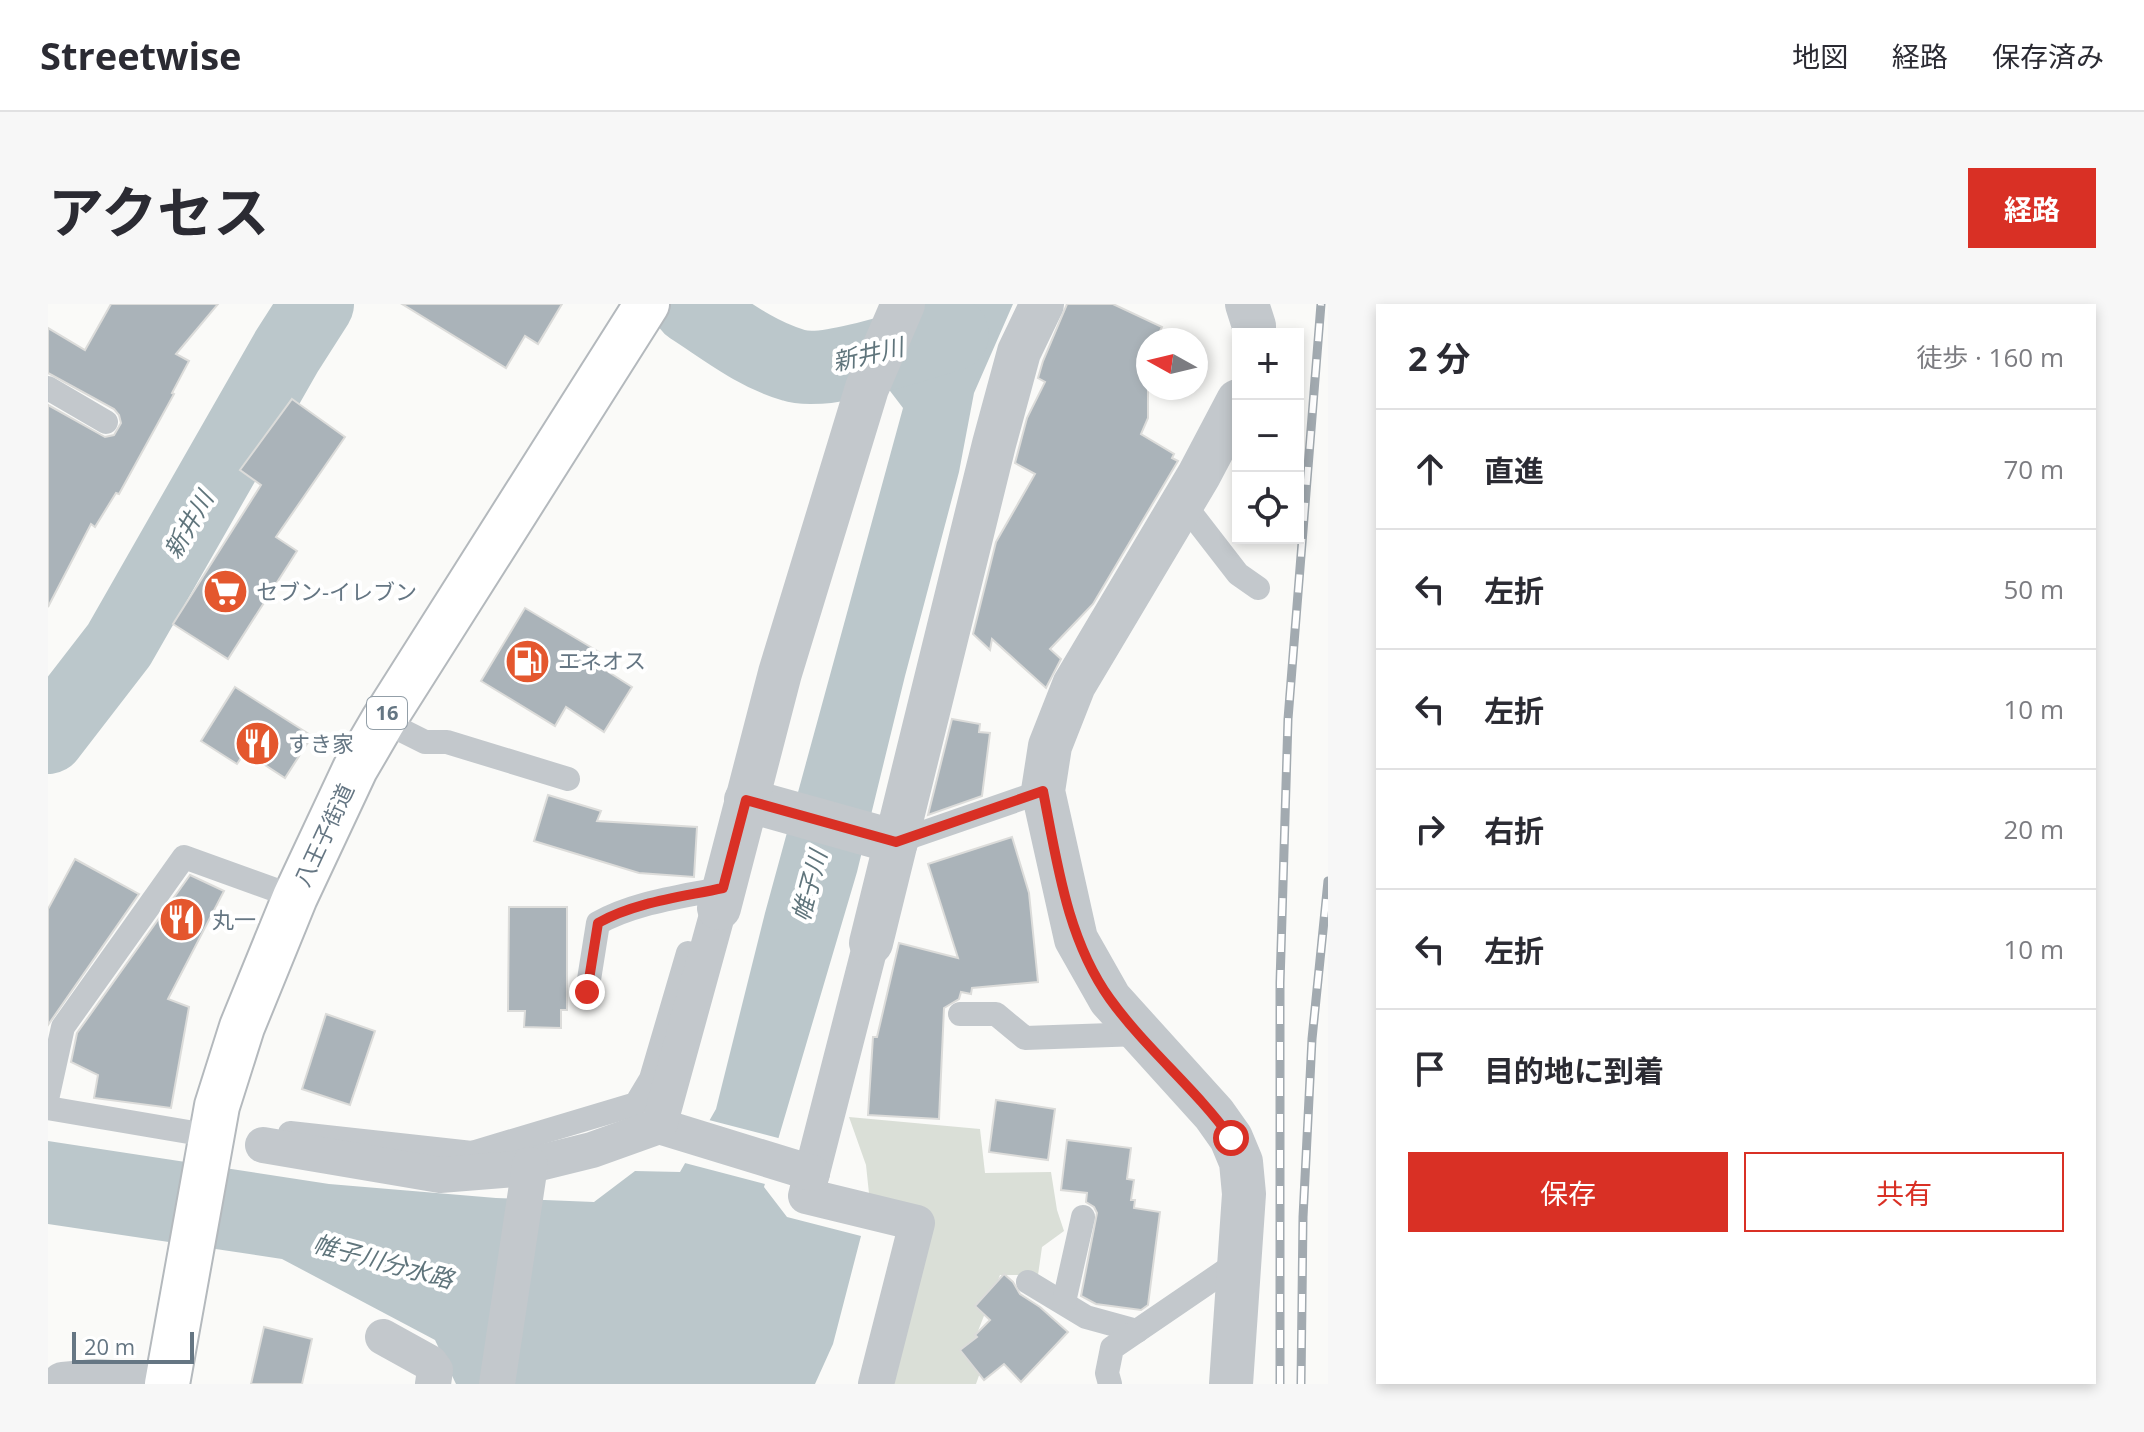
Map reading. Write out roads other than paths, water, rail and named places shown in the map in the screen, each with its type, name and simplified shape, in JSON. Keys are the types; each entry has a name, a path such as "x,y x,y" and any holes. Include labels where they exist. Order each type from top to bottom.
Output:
{"highway":[{"name":"八王子街道","path":"167,1384 217,1106 242,1027 295,897 355,769 383,721 647,304"}],"street":[{"path":"876,1384 917,1223 806,1196 804,1171 871,943 887,839 1019,352 1042,304"},
{"path":"1247,304 1254,328"},
{"path":"664,1128 716,896 754,802 780,673 867,388 898,315"},
{"path":"1231,1384 1244,1194 1241,1162 1231,1138 1214,1114 1110,999 1076,939 1043,791 1050,746 1074,685 1183,503 1232,412"},
{"path":"754,802 887,839"},
{"path":"263,1137 440,1175 515,1169 529,1175 592,1150 664,1128 804,1171"},
{"path":"497,1384 529,1175"},
{"path":"383,1337 430,1363 435,1370 433,1384"},
{"path":"63,1384 95,1381 150,1384"}],"lane":[{"path":"48,388 106,422"},
{"path":"1183,503 1238,574 1258,588"},
{"path":"383,721 425,742 447,742 568,779"},
{"path":"887,839 1043,791"},
{"path":"48,1095 63,1027 184,857 295,897"},
{"path":"587,992 598,923 610,916 716,896"},
{"path":"263,1137 472,1153 636,1104 651,1079 716,896"},
{"path":"960,1014 996,1014 1025,1038 1140,1034"},
{"path":"48,1108 210,1149"},
{"path":"1064,1302 1083,1217"},
{"path":"1110,1384 1107,1373 1112,1348 1238,1262"},
{"path":"1028,1282 1086,1317 1137,1331"}],"water":[{"path":"943,304 1013,304 974,393 959,472 857,872 764,1187 787,1217 861,1236 833,1344 815,1384 456,1384 435,1340 282,1259 48,1224 48,1141 329,1184 496,1198 594,1202 635,1171 680,1172 716,1109 765,913 903,408 887,387 910,324 931,326"}],"waterway":[{"name":"新井川","path":"48,737 119,645 317,304"},
{"name":"新井川","path":"690,307 766,354 793,365 808,367 848,363 952,334"}],"railway":[{"path":"1280,1384 1280,983 1288,719 1321,304"},
{"path":"1301,1384 1303,1217 1312,1039 1328,881"}],"place":[{"name":"セブン-イレブン","path":"225,592"},
{"name":"エネオス","path":"527,661"},
{"name":"すき家","path":"257,744"},
{"name":"丸一","path":"181,920"}],"water label":[{"name":"帷子川","path":"810,886"},
{"name":"帷子川分水路","path":"383,1262"}]}
